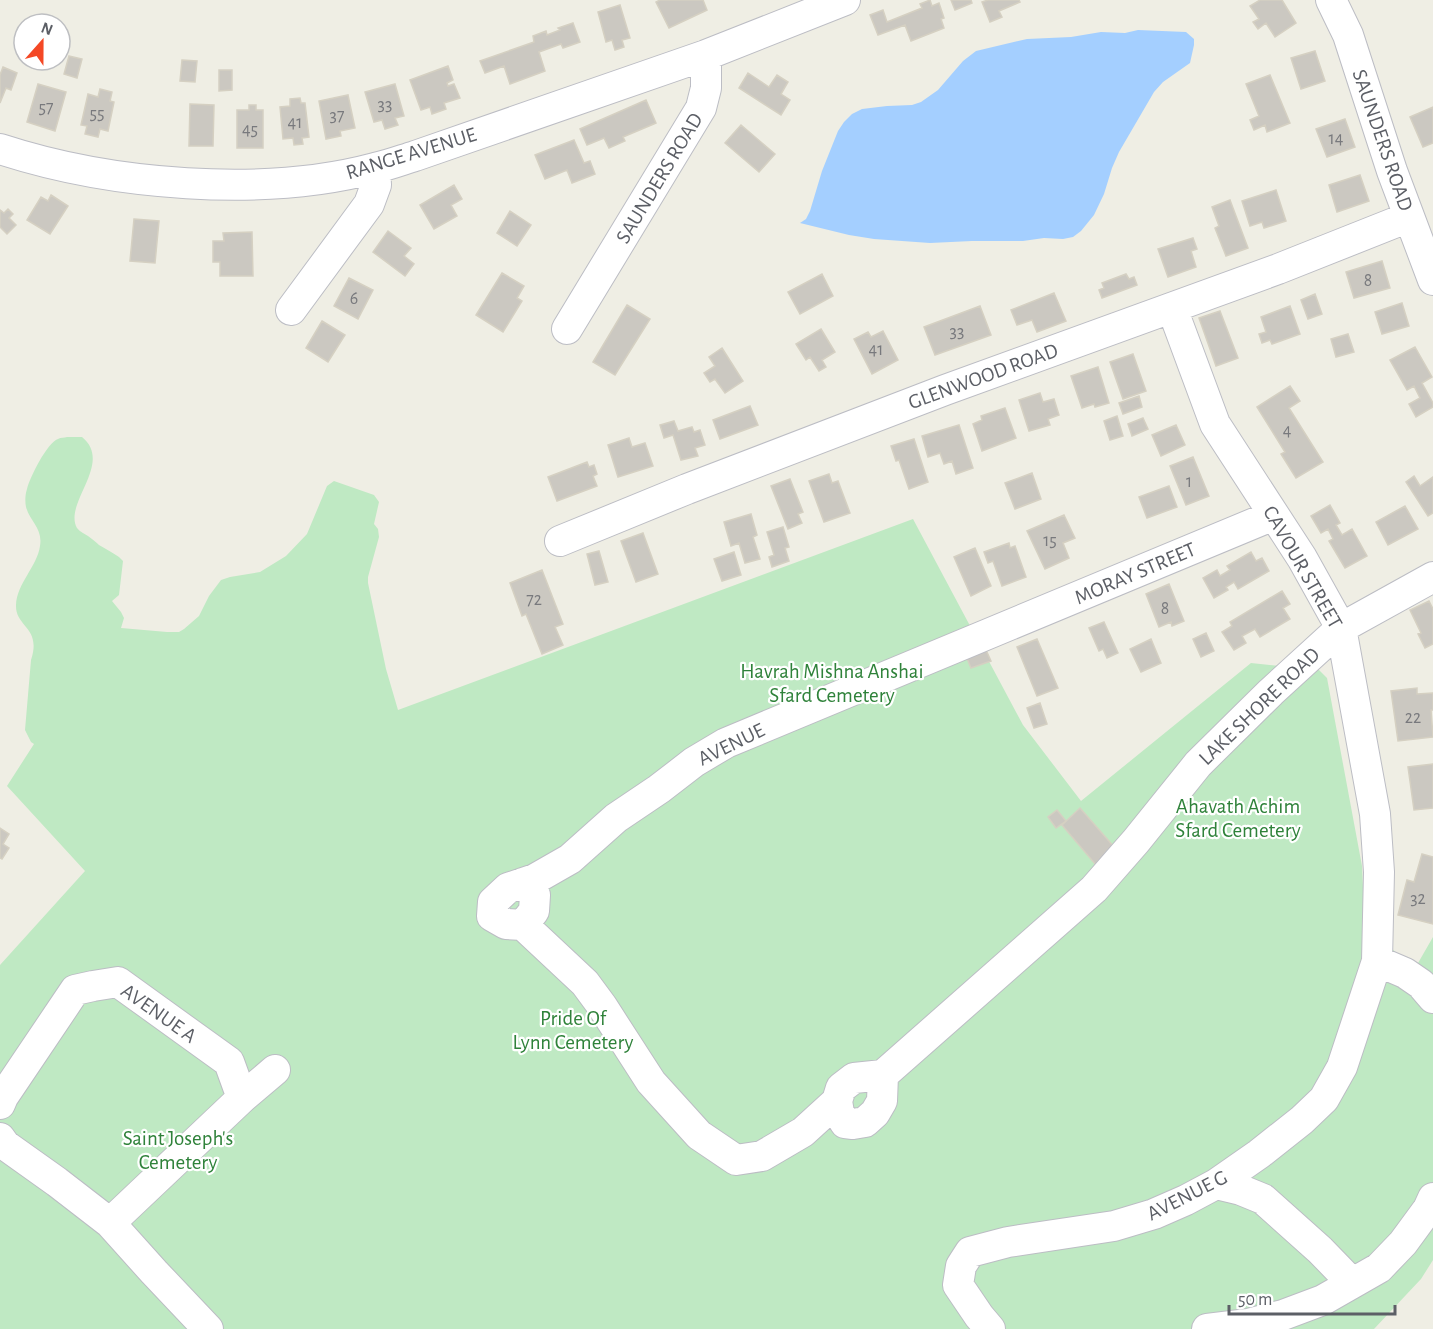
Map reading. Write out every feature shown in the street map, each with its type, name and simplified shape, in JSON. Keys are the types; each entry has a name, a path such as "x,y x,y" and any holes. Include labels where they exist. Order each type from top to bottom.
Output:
{"street":[{"path":"706,55 845,0"},
{"name":"SAUNDERS ROAD","path":"1331,0 1348,34 1392,171 1433,280"},
{"name":"RANGE AVENUE","path":"0,149 45,163 110,175 186,183 282,183 375,168 706,55"},
{"name":"SAUNDERS ROAD","path":"567,329 701,108 706,88 706,55"},
{"path":"291,310 369,204 376,185 375,168"},
{"name":"GLENWOOD ROAD","path":"560,541 687,489 924,398 1278,269 1409,217"},
{"name":"CAVOUR STREET","path":"1172,308 1215,424 1302,558 1341,628 1375,814 1379,872 1377,961"},
{"name":"MORAY STREET","path":"996,631 1274,515"},
{"name":"LAKE SHORE ROAD","path":"1136,841 1198,764 1271,692 1341,628 1433,577"},
{"name":"AVENUE","path":"996,631 726,743 694,762 616,818 570,859 535,879 523,883 535,895 534,911 524,925 585,983 651,1082 675,1109 699,1135 736,1160 762,1156 803,1132 837,1101 839,1113 845,1123 864,1122 875,1113 882,1101 883,1075 1094,889 1136,841"},
{"path":"1377,961 1405,973 1421,984 1433,998"},
{"name":"AVENUE G","path":"990,1329 958,1285 961,1266 970,1252 1008,1242 1114,1226 1154,1214 1216,1184 1259,1154 1302,1120 1324,1099 1341,1067 1377,961"},
{"name":"AVENUE A","path":"0,1104 75,990 118,982 229,1062 242,1098"},
{"path":"110,1223 242,1098 275,1070"},
{"path":"0,1138 5,1145 110,1223 208,1329"},
{"path":"1216,1184 1241,1190 1263,1199 1352,1283"},
{"path":"1208,1329 1248,1324 1283,1316 1323,1300 1379,1268 1403,1243 1428,1209 1433,1198"}],"green space":[{"path":"82,437 90,447 93,459 91,471 76,507 77,528 123,561 119,595 112,601 124,618 121,628 167,632 179,632 184,629 199,616 209,596 221,580 260,572 286,556 307,534 327,486 334,481 374,495 379,502 374,524 378,529 379,537 368,583 386,669 398,710 913,519 1023,725 1081,801 1251,663 1319,670 1327,678 1362,866 1365,929 1384,941 1414,970 1433,937 1433,1260 1421,1279 1374,1329 0,1329 0,965 85,871 7,786 34,744 25,730 33,641 31,634 19,618 16,605 20,589 40,546 40,534 26,507 26,494 35,469 44,453 59,438"}],"water":[{"path":"1138,30 1186,32 1194,39 1190,63 1163,82 1154,92 1119,152 1094,215 1073,237 1023,241 930,243 874,239 800,223 806,219 810,211 822,171 838,131 852,114 862,109 912,105 921,102 938,90 963,61 976,51 1027,39 1071,37 1101,32 1125,33"}],"building":[{"path":"660,0 703,0 707,10 669,28 656,2"},
{"path":"930,0 932,6 939,3 944,18 941,19 944,28 911,41 905,25 878,35 870,15 883,10 887,22 922,8 920,4"},
{"path":"951,0 971,0 972,3 955,10"},
{"path":"1019,0 1020,2 999,11 1002,17 990,22 982,2"},
{"path":"1260,0 1282,0 1296,23 1275,37 1266,23 1258,29 1253,22 1259,19 1250,6"},
{"path":"620,5 630,38 622,40 624,47 615,50 612,40 606,42 598,12"},
{"path":"573,23 580,42 563,48 561,44 539,52 545,71 510,84 504,66 485,73 480,61 534,42 533,36 546,31 547,35"},
{"path":"1315,51 1325,81 1301,89 1291,58"},
{"path":"72,57 82,59 77,78 64,74 65,72 72,72"},
{"path":"182,60 197,61 195,82 180,81"},
{"path":"448,66 453,80 447,83 448,86 454,84 460,98 444,103 446,109 432,114 430,107 421,110 410,80"},
{"path":"3,67 17,73 11,90 6,88 0,103 0,75"},
{"path":"219,70 232,70 232,90 219,91"},
{"path":"748,73 769,87 777,75 788,82 781,94 790,100 781,115 739,88"},
{"path":"1270,75 1290,123 1267,132 1265,125 1254,130 1250,120 1259,116 1246,84"},
{"path":"38,84 66,92 55,131 27,122"},
{"path":"395,84 404,116 395,118 398,125 385,129 382,120 374,122 365,92"},
{"path":"100,89 112,92 110,101 114,102 108,131 100,129 98,137 85,134 87,126 81,125 88,94 98,97"},
{"path":"348,95 355,128 340,131 341,136 326,139 319,101"},
{"path":"300,98 301,103 305,103 309,137 302,138 303,144 294,145 293,138 283,139 280,107 290,106 290,99"},
{"path":"646,100 656,123 623,137 625,141 609,148 604,138 587,145 580,129"},
{"path":"190,104 214,105 213,146 189,146"},
{"path":"249,105 256,105 256,110 263,110 263,148 237,148 237,110 249,110"},
{"path":"1433,107 1433,143 1423,147 1410,117"},
{"path":"1345,119 1355,147 1327,157 1316,129"},
{"path":"741,125 775,154 759,172 725,143"},
{"path":"574,140 584,163 590,161 595,174 572,183 567,170 545,179 535,155"},
{"path":"1360,175 1369,201 1337,212 1329,185"},
{"path":"454,185 462,199 451,205 457,216 434,229 420,205"},
{"path":"1276,190 1286,221 1264,228 1262,222 1250,226 1242,201"},
{"path":"51,195 68,206 50,234 27,220 41,197 48,201"},
{"path":"1230,200 1248,248 1226,256 1215,228 1219,226 1212,207"},
{"path":"8,209 13,214 9,218 16,225 7,234 0,227 0,210 4,213"},
{"path":"510,211 531,225 517,246 497,233"},
{"path":"134,219 159,221 155,263 130,261"},
{"path":"388,231 411,248 404,256 414,264 405,276 373,252"},
{"path":"252,232 253,276 220,276 220,262 213,262 213,241 224,241 223,233"},
{"path":"1193,238 1197,249 1191,251 1196,267 1168,277 1158,249"},
{"path":"1382,261 1390,288 1354,298 1346,272"},
{"path":"502,273 524,286 517,298 522,301 503,332 476,315"},
{"path":"822,274 833,296 800,314 788,292"},
{"path":"1126,274 1129,279 1134,277 1137,285 1102,298 1099,290 1104,288 1102,283"},
{"path":"349,278 373,290 358,319 334,306"},
{"path":"1054,293 1066,321 1037,332 1032,320 1017,325 1011,310"},
{"path":"1315,294 1322,314 1308,319 1301,300"},
{"path":"1402,303 1409,326 1382,334 1375,312"},
{"path":"627,305 650,319 615,375 593,362"},
{"path":"980,306 991,335 935,355 924,327"},
{"path":"1290,306 1300,334 1272,344 1270,340 1262,343 1259,334 1266,332 1261,317"},
{"path":"1220,311 1238,358 1216,366 1199,318"},
{"path":"322,321 345,335 328,362 306,348"},
{"path":"821,329 835,352 822,360 826,367 819,371 810,357 806,360 796,344"},
{"path":"883,331 898,360 872,374 854,339 868,332 871,337"},
{"path":"1348,334 1354,352 1336,357 1331,339"},
{"path":"1415,347 1432,377 1422,383 1433,403 1433,407 1416,417 1409,404 1420,398 1414,386 1407,390 1390,360"},
{"path":"722,348 743,381 725,393 715,379 710,382 704,373 715,366 709,357"},
{"path":"1133,354 1146,391 1123,399 1110,362"},
{"path":"1098,367 1109,403 1082,408 1071,376"},
{"path":"1290,386 1300,401 1289,408 1323,462 1296,478 1281,454 1285,452 1257,407"},
{"path":"1040,393 1043,402 1054,399 1059,415 1048,419 1050,425 1029,431 1019,400"},
{"path":"1139,396 1142,407 1123,414 1119,403"},
{"path":"750,406 758,425 720,439 713,420"},
{"path":"1005,408 1016,438 982,451 973,424 982,420 981,416"},
{"path":"1117,416 1123,436 1110,440 1104,421"},
{"path":"1143,418 1148,429 1132,436 1128,424"},
{"path":"674,421 678,431 692,427 694,432 700,430 705,445 695,448 698,456 681,460 673,435 664,438 660,425"},
{"path":"959,425 973,468 956,474 952,461 944,464 940,453 928,457 922,436"},
{"path":"1176,425 1185,445 1161,456 1152,435"},
{"path":"629,438 632,447 645,443 653,466 618,477 608,445"},
{"path":"914,439 928,482 909,489 899,460 896,461 891,446"},
{"path":"1193,457 1209,496 1186,505 1170,466"},
{"path":"587,462 589,467 594,465 597,474 593,476 597,486 557,501 548,477"},
{"path":"1032,473 1041,499 1015,509 1005,483"},
{"path":"829,474 832,483 838,481 850,513 824,522 809,481"},
{"path":"1414,476 1420,486 1433,477 1433,513 1428,516 1406,482"},
{"path":"790,479 803,512 798,514 802,523 788,529 771,486"},
{"path":"1169,486 1177,507 1147,518 1139,497"},
{"path":"1330,505 1340,523 1336,525 1342,535 1352,529 1367,556 1345,568 1329,541 1333,539 1328,529 1321,533 1311,516"},
{"path":"1405,506 1418,529 1388,545 1376,522"},
{"path":"751,514 757,535 753,537 760,559 745,563 739,543 731,546 724,522"},
{"path":"1064,515 1075,538 1063,543 1069,558 1045,569 1027,531"},
{"path":"783,527 789,547 785,548 789,561 772,567 769,557 774,555 767,532"},
{"path":"643,533 658,574 636,582 621,541"},
{"path":"1009,543 1010,548 1015,546 1026,577 1002,586 993,561 988,563 984,552"},
{"path":"975,548 991,586 971,596 954,557"},
{"path":"599,551 608,582 595,585 587,554"},
{"path":"734,552 741,575 722,581 714,559"},
{"path":"1251,552 1256,561 1262,558 1269,571 1238,589 1234,582 1226,587 1228,590 1214,598 1203,578 1217,570 1220,576 1230,570 1227,566"},
{"path":"542,570 563,624 555,627 563,645 542,654 526,614 522,616 510,583"},
{"path":"1169,584 1184,621 1172,626 1171,622 1159,627 1146,594"},
{"path":"1282,591 1290,604 1283,608 1290,619 1260,637 1255,629 1242,636 1246,643 1234,650 1222,632 1232,626 1230,622"},
{"path":"1429,601 1433,609 1433,644 1425,648 1410,610"},
{"path":"1104,622 1118,653 1107,658 1103,649 1099,651 1089,628"},
{"path":"1206,633 1214,651 1201,657 1193,639"},
{"path":"1037,639 1058,688 1037,696 1017,647"},
{"path":"1151,639 1161,663 1141,672 1130,649"},
{"path":"982,641 991,661 971,668 963,649"},
{"path":"1417,688 1417,694 1433,693 1433,710 1431,710 1433,737 1398,741 1391,691"},
{"path":"1040,703 1047,724 1034,728 1027,708"},
{"path":"1433,764 1433,808 1414,810 1408,767"},
{"path":"1080,808 1115,848 1096,865 1062,825"},
{"path":"1057,810 1066,821 1056,828 1048,817"},
{"path":"0,828 9,834 3,844 9,848 2,859 0,858"},
{"path":"1422,854 1433,857 1433,924 1398,915 1407,880 1414,882"}],"park label":[{"name":"Havrah Mishna Anshai Sfard Cemetery","path":"832,683"},
{"name":"Ahavath Achim Sfard Cemetery","path":"1238,818"},
{"name":"Pride Of Lynn Cemetery","path":"573,1030"},
{"name":"Saint Joseph's Cemetery","path":"178,1150"}]}
